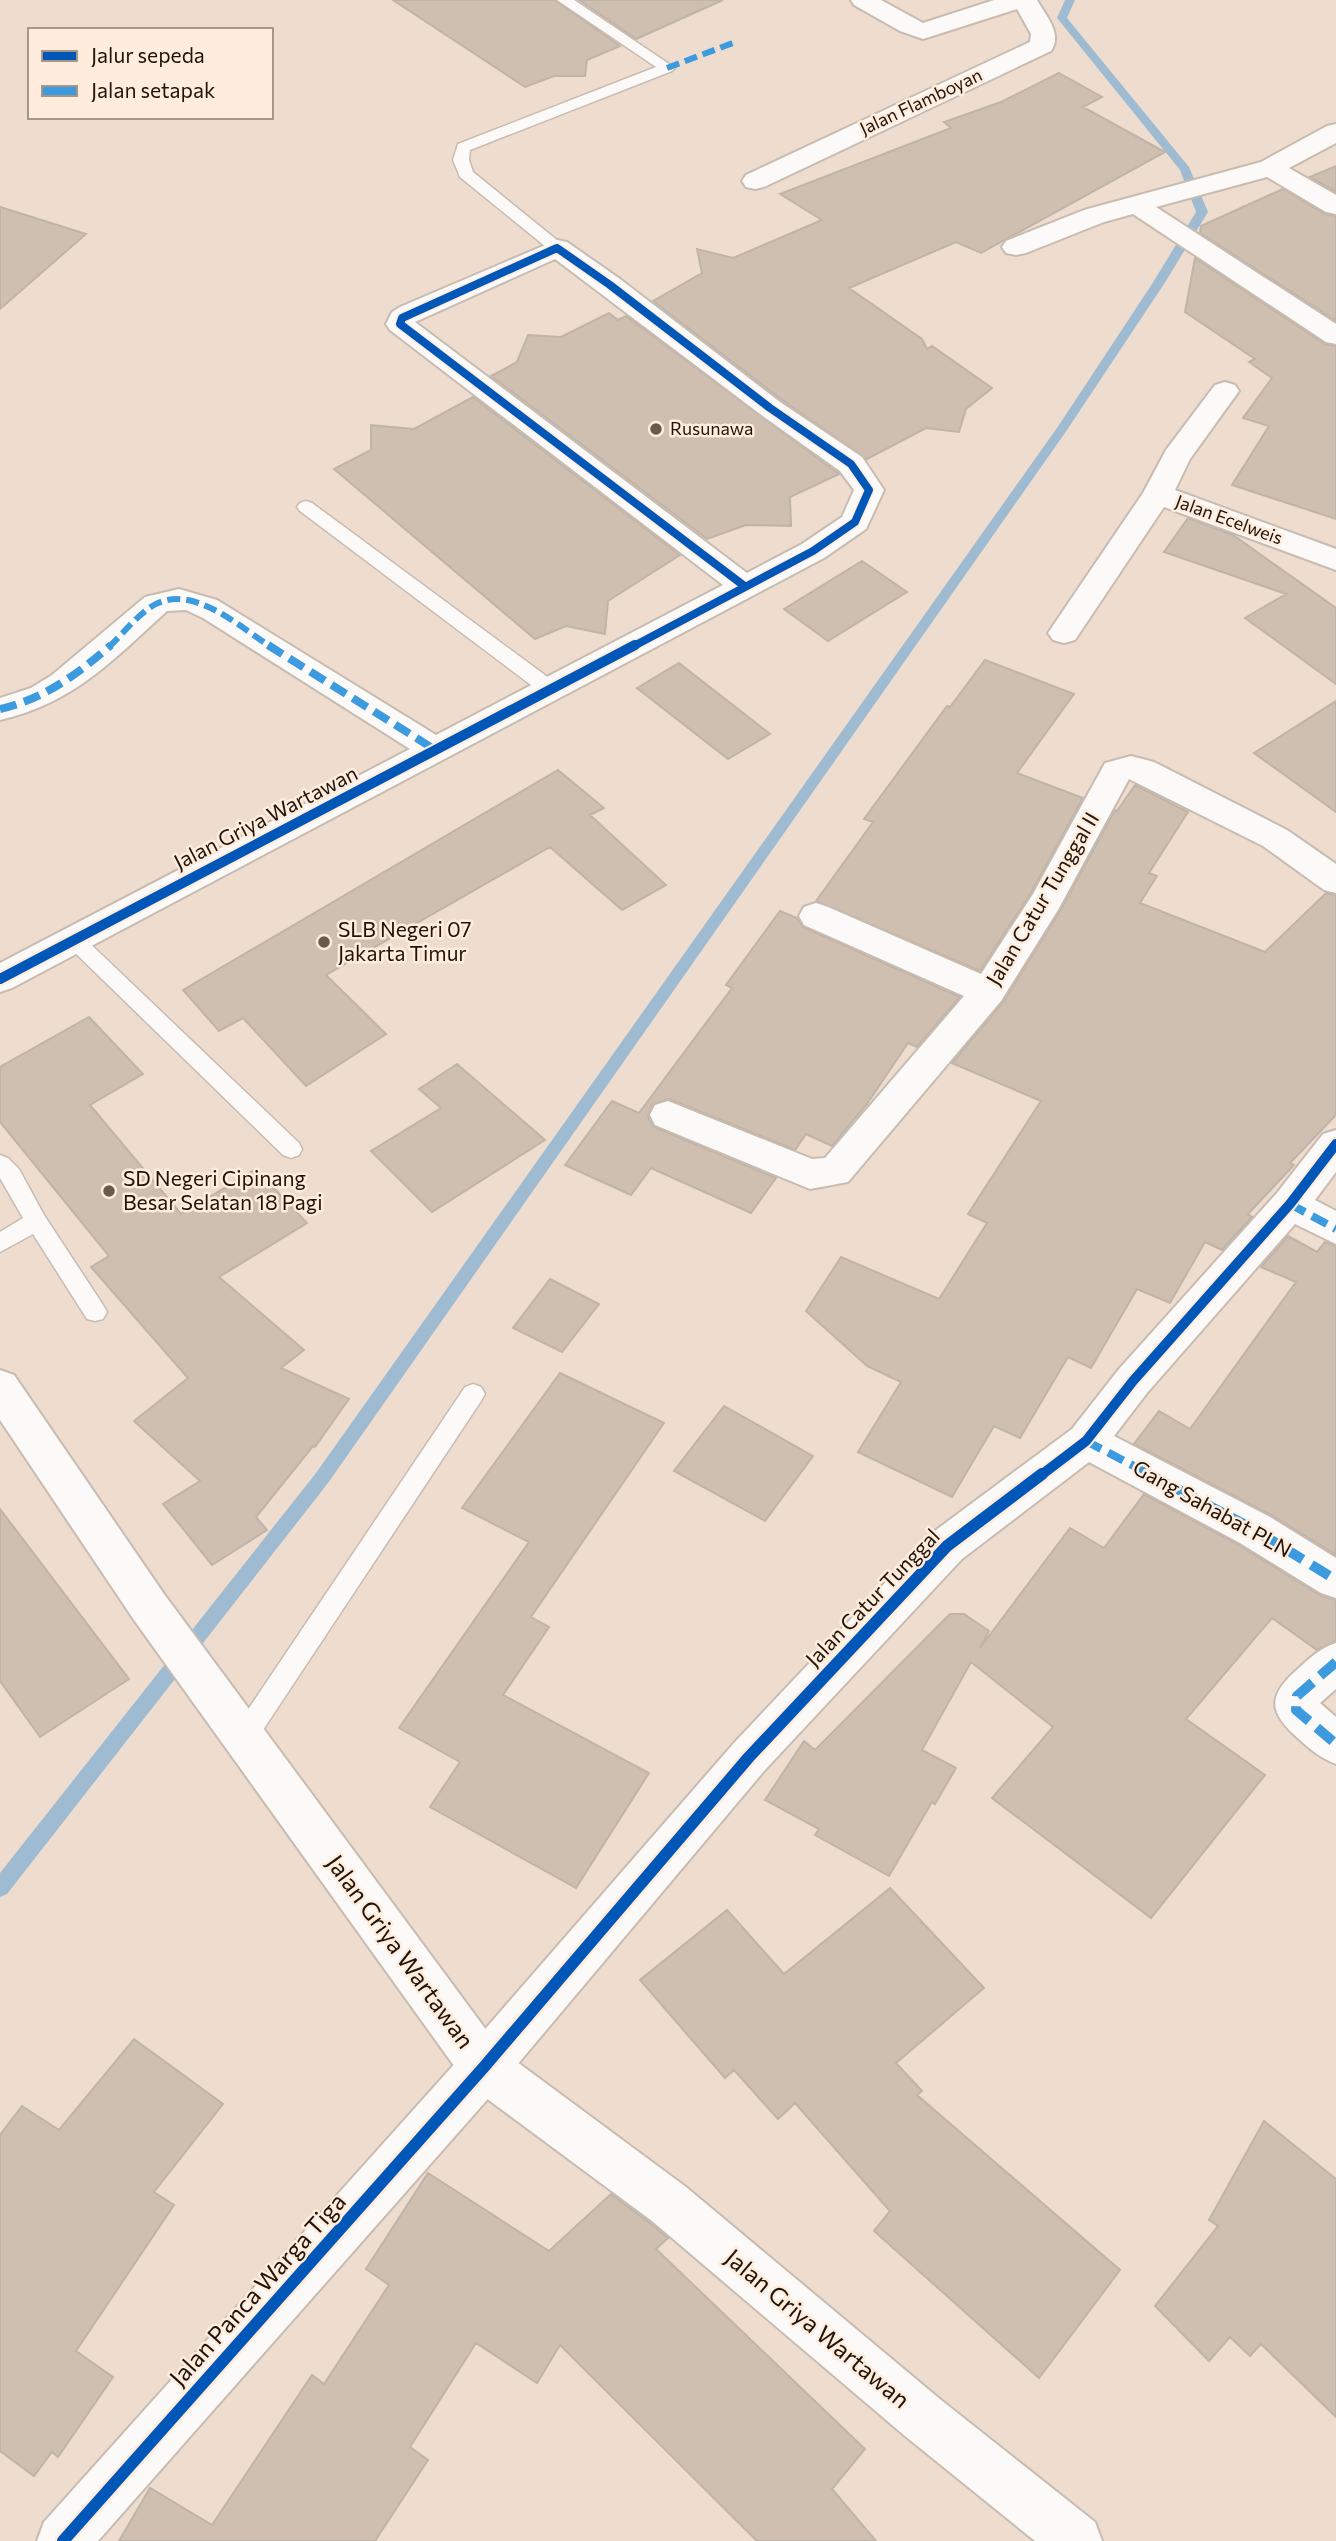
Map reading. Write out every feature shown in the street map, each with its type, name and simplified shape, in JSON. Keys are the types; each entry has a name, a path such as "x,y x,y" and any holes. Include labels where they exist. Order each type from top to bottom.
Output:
{"street":[{"path":"863,0 923,31 1019,0"},
{"name":"Jalan Flamboyan","path":"755,181 1042,46 1044,34 1025,0"},
{"path":"1016,247 1094,216 1142,208 1270,168 1336,132"},
{"path":"1270,168 1336,206"},
{"path":"1142,208 1222,265 1336,336"},
{"name":"Jalan Griya Wartawan","path":"0,979 437,751 743,585 813,551 855,522 869,490 851,464 770,408 610,285 556,248"},
{"path":"556,248 410,313 402,318 400,324 743,585"},
{"name":"Jalan Ecelweis","path":"1225,391 1176,457 1158,494 1336,560"},
{"path":"1064,633 1158,494"},
{"path":"0,709 38,699 63,683 156,604 173,598 193,601 214,611 437,751"},
{"name":"Jalan Catur Tunggal II","path":"668,1115 810,1174 835,1172 988,992 1045,901 1117,771 1131,767 1142,770 1275,838 1336,881"},
{"path":"816,916 988,992"},
{"name":"Jalan Catur Tunggal","path":"484,2067 749,1757 947,1546 1086,1441 1133,1381 1290,1204 1336,1144"},
{"path":"1290,1204 1336,1229"},
{"name":"Jalan Griya Wartawan","path":"0,1387 149,1608 484,2067 669,2204 923,2418 1076,2541"},
{"name":"Gang Sahabat PLN","path":"1086,1441 1255,1530 1336,1580"},
{"path":"1336,1662 1297,1696 1296,1710 1336,1744"},
{"name":"Jalan Panca Warga Tiga","path":"63,2541 484,2067"}],"lane":[{"path":"556,248 466,174 461,160 463,147 667,68 564,0"},
{"path":"306,507 550,689"},
{"path":"74,939 291,1150"},
{"path":"0,1164 11,1175 36,1221 95,1312"},
{"path":"0,1243 36,1221"},
{"path":"235,1727 473,1394"}],"building":[{"path":"393,0 555,0 620,46 587,60 585,76 554,76 525,87"},
{"path":"579,0 723,0 636,39"},
{"path":"1059,73 1102,97 1083,107 1165,152 981,253 956,242 849,288 922,339 927,349 932,346 992,388 966,409 959,432 926,428 867,459 782,400 653,301 702,273 697,249 733,258 822,220 780,194 951,128 944,122 1001,102"},
{"path":"1336,166 1336,192 1310,177"},
{"path":"1283,189 1325,214 1336,216 1336,321 1200,233 1201,226"},
{"path":"0,207 86,234 0,309"},
{"path":"1195,258 1325,344 1336,346 1336,519 1232,485 1269,426 1243,418 1272,378 1249,362 1255,359 1185,312"},
{"name":"Rusunawa","path":"609,313 618,320 626,316 839,474 790,497 791,526 746,525 707,539 491,376 517,362 528,335 561,337"},
{"path":"473,397 680,555 608,601 605,634 566,626 535,639 334,469 371,450 371,425 414,429"},
{"path":"1188,518 1233,535 1336,608 1336,684 1245,618 1286,594 1164,552"},
{"path":"862,561 907,592 828,641 784,609"},
{"path":"985,660 1074,694 1017,773 1083,798 1031,893 980,971 816,901 873,822 864,819 947,706 950,707"},
{"path":"679,663 770,734 728,759 637,688"},
{"path":"1336,701 1336,812 1254,753"},
{"name":"SLB Negeri 07 Jakarta Timur","path":"558,770 604,808 590,815 666,885 622,910 550,847 326,975 386,1034 306,1086 243,1018 219,1031 183,990"},
{"path":"1135,785 1188,812 1149,873 1157,876 1140,903 1265,952 1326,893 1336,895 1336,1115 1290,1163 1294,1165 1248,1214 1252,1217 1222,1250 1205,1242 1170,1303 1137,1289 1091,1368 1068,1357 1020,1438 994,1426 952,1497 858,1452 901,1382 867,1366 806,1311 841,1257 939,1299 987,1223 968,1214 1041,1101 952,1063 1003,1002 1060,911 1115,810 1117,811"},
{"path":"780,911 797,918 803,927 960,997 917,1047 908,1043 867,1104 832,1146 806,1134 795,1150 669,1099 653,1104 648,1116 654,1127 776,1178 751,1213 651,1168 631,1195 565,1165 612,1101 639,1113 732,988 726,985"},
{"path":"89,1017 143,1074 90,1105 181,1214 256,1169 307,1223 219,1277 304,1350 281,1368 349,1399 315,1447 313,1446 256,1517 267,1530 212,1565 163,1504 200,1481 134,1421 188,1378 91,1267 109,1256 0,1122 0,1067"},
{"path":"457,1064 545,1140 432,1212 371,1151 441,1108 419,1089"},
{"path":"1288,1236 1317,1252 1325,1242 1336,1246 1336,1555 1271,1515 1134,1444 1159,1411 1190,1429 1296,1282 1261,1267"},
{"path":"550,1279 599,1304 562,1352 513,1328"},
{"path":"560,1373 664,1423 531,1617 549,1627 503,1695 649,1773 576,1888 430,1807 460,1762 399,1728 529,1542 462,1508"},
{"path":"724,1406 813,1456 765,1521 674,1471"},
{"path":"1144,1494 1239,1545 1320,1595 1336,1600 1336,1641 1317,1650 1272,1618 1186,1719 1265,1775 1151,1918 992,1798 1053,1727 971,1662 922,1750 956,1768 935,1804 932,1802 889,1876 815,1835 819,1829 765,1800 804,1741 815,1750 950,1614 964,1614 989,1631 980,1648 1070,1528 1104,1548"},
{"path":"0,1509 129,1679 40,1737 0,1681"},
{"path":"890,1888 984,1988 896,2063 922,2091 917,2095 1120,2270 1039,2378 874,2231 890,2211 795,2103 778,2119 734,2070 725,2078 640,1980 727,1910 784,1974"},
{"path":"134,2039 223,2104 154,2192 174,2205 76,2351 113,2377 58,2457 52,2452 34,2476 0,2451 0,2135 22,2106 59,2130"},
{"path":"1264,2121 1336,2179 1336,2417 1261,2344 1250,2356 1230,2337 1209,2361 1155,2306 1218,2226 1209,2220"},
{"path":"428,2173 549,2251 611,2194 650,2223 668,2238 656,2249 865,2449 832,2489 876,2541 757,2541 560,2345 537,2383 476,2343 410,2447 428,2460 375,2541 119,2541 150,2488 212,2525 312,2375 324,2384 389,2285 366,2269"}],"waterway":[{"path":"0,1888 322,1478 1063,427 1158,284 1202,212 1185,169 1062,18 1070,0"}],"marked path":[{"path":"667,68 738,41"},
{"path":"0,709 21,704 63,683 103,652 156,604 186,600 214,611 437,751"},
{"path":"1290,1204 1336,1229"},
{"path":"1086,1441 1255,1530 1336,1580"},
{"path":"1336,1662 1297,1696 1296,1710 1336,1744"}],"cycle path":[{"path":"0,979 813,551 855,522 869,490 851,464 770,408 610,285 557,248 410,313 402,318 400,324 743,585"},
{"path":"63,2541 484,2067 749,1757 947,1546 1086,1441 1133,1381 1290,1204 1336,1144"}],"place":[{"name":"Rusunawa","path":"656,429"},
{"name":"SLB Negeri 07 Jakarta Timur","path":"324,942"},
{"name":"SD Negeri Cipinang Besar Selatan 18 Pagi","path":"109,1191"}]}
